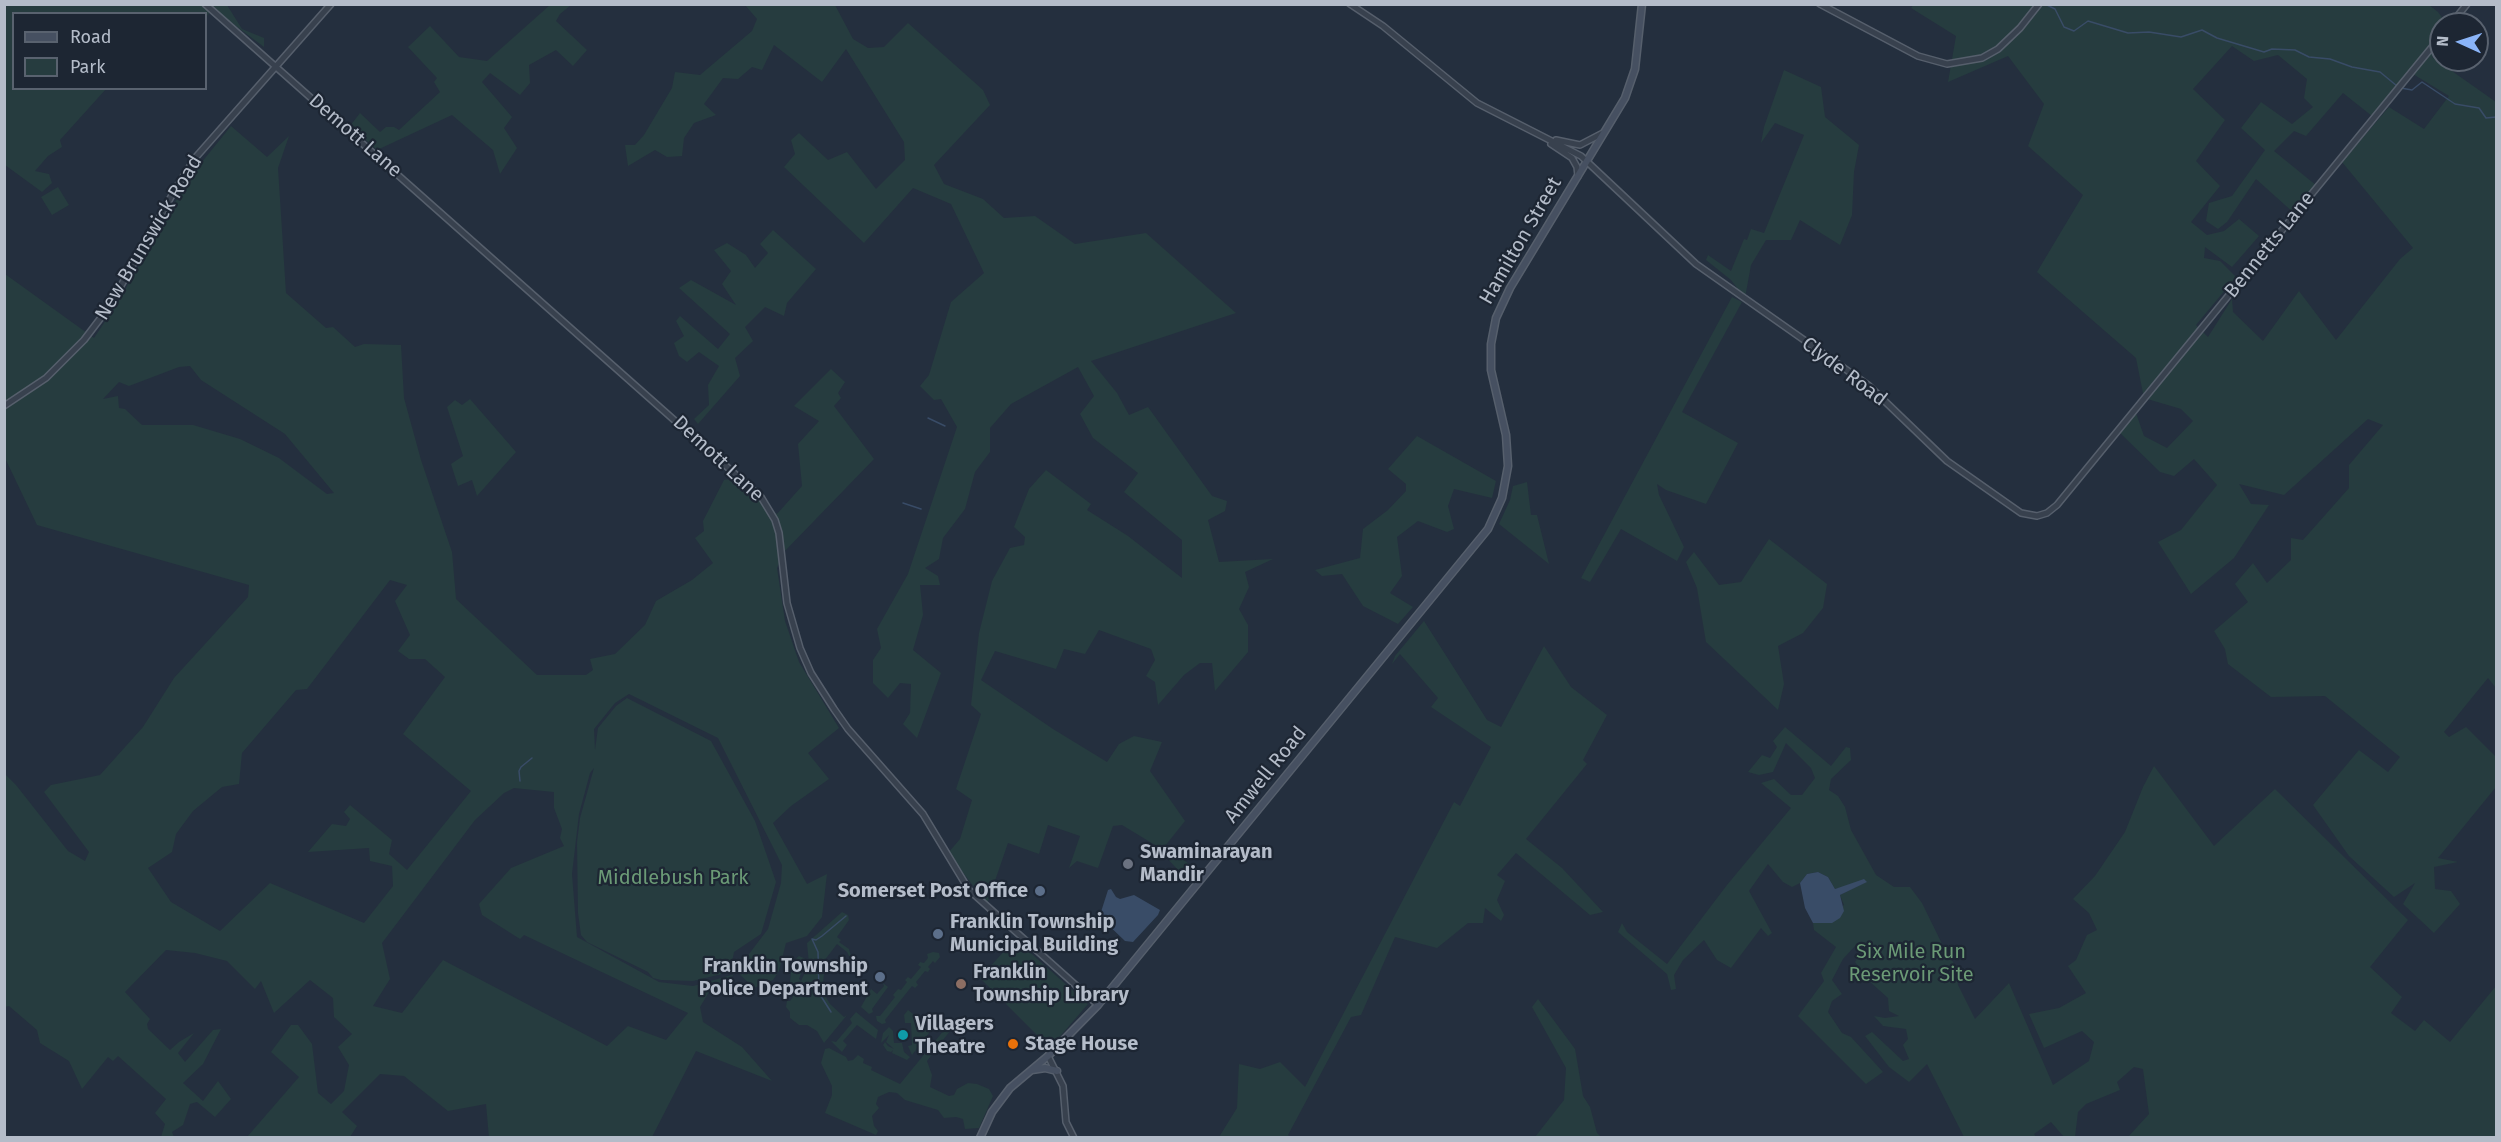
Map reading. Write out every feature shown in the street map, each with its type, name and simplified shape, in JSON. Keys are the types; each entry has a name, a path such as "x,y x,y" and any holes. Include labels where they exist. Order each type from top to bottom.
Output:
{"main road":[{"name":"Hamilton Street","path":"1499,506 1507,476 1508,453 1491,369 1491,344 1499,309 1625,98 1635,69 1642,4"},
{"name":"Amwell Road","path":"980,1137 989,1117 1002,1098 1048,1056 1098,1005 1476,544 1499,506"},
{"path":"1031,1070 1045,1068 1057,1071"}],"street":[{"name":"Demott Lane","path":"205,4 761,497 775,520 779,533 787,603 800,648 811,673 834,709 860,743 923,814 969,890 1098,1005"},
{"name":"New Brunswick Road","path":"4,406 45,378 90,333 110,307 185,174 208,143 331,4"},
{"path":"1350,4 1383,26 1477,103 1537,135 1572,158 1578,170 1578,176"},
{"path":"1820,4 1918,56 1947,64 1982,58 1998,49 2020,28 2039,4"},
{"name":"Bennetts Lane","path":"2098,455 2429,51"},
{"path":"1537,135 1580,145 1588,143 1606,131"},
{"name":"Clyde Road","path":"1537,135 1573,151 1588,162 1696,264 1868,386 1947,460 2022,513 2037,516 2048,513 2098,455"},
{"path":"1048,1056 1057,1071 1065,1097 1066,1122 1074,1137"}],"green space":[{"path":"1914,4 2429,5 2438,12 2429,12 2429,72 2453,72 2496,102 2496,688 2488,678 2444,732 2449,737 2466,727 2496,757 2496,787 2438,858 2458,862 2434,867 2435,889 2451,891 2460,904 2434,933 2403,904 2415,883 2394,897 2349,856 2313,805 2359,750 2388,772 2400,757 2325,696 2271,697 2228,664 2225,649 2214,631 2248,602 2235,584 2253,563 2267,583 2291,560 2291,538 2303,540 2349,488 2349,465 2383,425 2368,419 2284,495 2239,484 2251,504 2269,505 2234,558 2191,594 2158,542 2181,530 2217,485 2194,459 2174,476 2160,472 2118,431 2136,413 2144,436 2167,448 2193,421 2181,409 2144,398 2136,358 2037,272 2083,195 2028,146 2044,104 2008,56 1948,82 1956,36 1911,8","holes":["2232,46 2254,61 2278,55 2307,79 2304,98 2313,107 2292,124 2261,102 2241,128 2265,150 2232,196 2209,203 2206,221 2218,229 2227,222 2256,179 2295,214 2317,186 2274,151 2294,131 2306,136 2343,93 2372,116 2408,71 2449,96 2424,129 2389,107 2342,162 2413,248 2400,259 2336,340 2299,291 2263,341 2233,312 2232,299 2208,337 2196,325 2236,277 2220,261 2204,258 2205,247 2232,267 2259,236 2239,219 2224,231 2207,235 2191,222 2220,186 2196,161 2225,120 2193,89"]},
{"path":"5,5 227,5 242,29 264,38 264,47 213,9 207,16 207,12 12,12 12,90 105,90 60,140 62,147 48,156 35,171 49,174 52,183 42,192 5,165"},
{"path":"550,5 571,5 560,14 556,21 587,50 573,66 556,50 529,65 530,83 520,95 490,73 482,82 512,117 504,128 517,148 500,174 493,150 452,115 377,150 350,126 360,113 380,132 386,127 399,130 440,92 434,82 437,78 408,47 430,26 459,57 487,61"},
{"path":"745,5 835,5 853,39 868,48 884,47 908,23 983,90 990,105 934,165 944,184 983,199 1004,218 1035,216 1075,244 1146,233 1236,313 1091,361 1117,393 1129,415 1148,407 1212,496 1227,501 1225,511 1208,520 1219,562 1273,559 1245,572 1249,587 1239,609 1248,625 1248,652 1215,691 1212,663 1200,663 1184,675 1158,705 1155,682 1146,676 1155,660 1151,649 1099,630 1085,654 1064,649 1056,669 995,651 981,680 1107,762 1119,744 1134,736 1162,742 1150,771 1185,821 1165,846 1197,870 1188,881 1155,845 1122,825 1113,826 1098,868 1077,861 1069,868 1080,836 1048,825 1039,854 1008,843 987,904 948,853 960,839 972,800 956,789 981,714 971,705 979,633 992,581 1010,548 1024,545 1025,537 1014,527 1029,489 1046,470 1091,504 1087,510 1128,536 1182,578 1182,540 1124,492 1138,473 1093,438 1080,414 1094,396 1078,367 1011,404 990,428 990,452 975,472 965,509 943,538 939,559 925,568 938,576 940,585 920,585 923,615 913,650 941,673 917,738 903,724 910,713 911,684 900,683 888,698 873,683 873,660 881,648 877,629 908,574 957,427 941,399 934,400 920,386 929,375 951,302 984,273 951,204 913,188 864,243 784,167 795,154 791,140 799,133 828,160 847,152 876,189 905,160 904,142 846,49 822,82 774,45 762,70 752,67 738,79 723,78 704,104 716,115 694,123 684,138 682,156 667,157 655,150 628,166 625,145 635,145 644,135 672,88 675,72 700,75 752,31 757,19"},
{"path":"1784,70 1821,87 1825,117 1859,145 1854,172 1852,215 1840,245 1800,220 1791,240 1766,240 1751,265 1745,298 1731,280 1706,260 1708,255 1731,271 1744,239 1747,240 1751,229 1764,233 1804,135 1775,123 1761,143 1764,127"},
{"name":"Middlebush Park","path":"231,126 267,157 289,136 278,168 286,293 326,328 333,327 355,347 364,344 401,345 404,398 421,460 452,552 456,599 537,675 586,675 593,670 590,659 615,654 645,625 656,601 692,580 713,563 695,538 704,531 703,521 724,480 730,479 777,514 802,486 798,444 819,421 794,406 831,369 845,382 838,393 841,398 834,406 874,459 784,552 777,568 785,621 799,662 839,728 808,753 829,779 791,806 773,823 807,884 827,874 822,917 807,936 786,943 779,971 773,980 754,988 736,971 768,929 781,883 782,865 718,738 629,694 615,703 594,729 595,750 598,728 616,706 627,698 711,741 755,821 776,882 761,934 734,952 730,972 693,981 653,978 648,972 587,942 581,935 578,913 577,842 580,818 594,768 590,773 579,814 572,874 577,937 659,982 693,986 735,974 709,992 700,1007 703,1022 742,1047 772,1081 696,1051 652,1137 489,1138 486,1104 448,1111 404,1076 380,1074 342,1112 357,1126 350,1137 247,1137 299,1077 271,1052 291,1025 298,1025 312,1044 318,1093 331,1104 344,1091 349,1065 338,1047 352,1034 334,1017 333,998 310,980 274,1013 261,981 255,989 227,961 195,953 166,950 125,992 150,1019 147,1024 148,1029 170,1050 194,1033 178,1053 185,1062 213,1030 221,1029 203,1064 183,1083 203,1101 218,1081 231,1099 215,1117 197,1102 190,1104 183,1125 172,1132 174,1137 161,1137 165,1124 155,1113 166,1099 118,1056 113,1061 108,1057 82,1089 69,1061 40,1043 37,1030 9,1006 5,1007 5,774 68,851 85,861 89,852 44,792 51,785 100,775 143,727 174,678 248,597 249,585 37,525 5,458 5,274 94,338 118,302 189,178","holes":["190,366 201,380 285,434 334,493 327,494 279,458 240,439 193,425 142,425 125,409 119,408 118,396 103,399 119,382 129,386 179,367","390,580 407,585 395,601 410,635 398,651 409,659 425,659 445,677 403,734 471,791 407,870 389,854 392,840 350,805 344,812 350,819 346,826 332,824 308,852 369,848 370,861 392,866 393,886 364,923 270,883 220,931 171,902 148,868 172,852 176,834 193,811 222,787 239,784 242,753 296,690 307,689","514,788 554,792 554,808 562,829 560,838 564,846 511,868 479,904 482,915 520,939 524,935 688,1013 666,1040 628,1026 607,1046 443,960 402,1013 373,1006 390,979 382,943 475,820 504,793"]},
{"path":"58,187 69,205 52,215 41,197"},
{"path":"773,230 816,269 787,303 784,316 765,307 745,327 753,341 735,358 740,376 698,424 694,419 709,405 708,385 719,366 699,352 687,362 679,356 674,343 684,336 676,321 680,316 718,349 730,334 679,288 691,280 736,305 722,284 731,271 714,250 727,243 746,255 755,268 768,253 760,244"},
{"path":"1732,297 1742,302 1682,412 1738,443 1706,504 1666,490 1657,484 1659,495 1684,547 1677,561 1621,529 1590,582 1581,578"},
{"path":"470,399 516,452 477,496 472,480 458,486 451,464 463,456 447,407 455,400 462,405"},
{"path":"1417,436 1496,481 1492,498 1454,489 1448,506 1454,529 1447,532 1418,521 1397,537 1402,576 1390,593 1413,607 1398,624 1363,606 1342,574 1322,576 1315,570 1360,558 1363,529 1388,510 1406,491 1406,484 1388,469"},
{"path":"1527,482 1531,515 1537,515 1549,564 1499,524 1510,500 1513,486"},
{"path":"1769,539 1827,584 1823,608 1803,633 1778,646 1784,684 1778,710 1706,642 1697,588 1686,562 1694,552 1719,585 1741,582"},
{"path":"1424,621 1487,720 1501,727 1544,646 1571,687 1607,715 1583,760 1587,764 1526,839 1562,868 1603,912 1590,915 1516,853 1497,875 1505,881 1497,900 1504,915 1501,921 1485,908 1483,923 1468,923 1437,948 1395,937 1361,1015 1351,1017 1288,1135 1290,1137 1219,1137 1237,1108 1239,1064 1260,1069 1280,1062 1305,1087 1454,802 1460,806 1491,747 1431,707 1438,698 1400,654 1392,664 1395,656"},
{"name":"Six Mile Run Reservoir Site","path":"1785,727 1831,766 1846,747 1850,748 1851,760 1831,779 1829,790 1838,796 1845,807 1851,830 1876,875 1894,887 1910,887 1922,903 1955,965 1958,985 1975,1019 2009,983 2053,1085 2089,1061 2094,1042 2082,1031 2044,1048 2029,1014 2059,1008 2086,993 2068,966 2076,960 2087,935 2097,930 2089,913 2073,899 2095,876 2125,832 2154,766 2214,846 2275,789 2408,920 2370,967 2402,997 2391,1013 2415,1031 2424,1020 2450,1042 2496,986 2496,1137 2128,1137 2149,1114 2143,1069 2134,1067 2117,1082 2120,1090 2086,1104 2078,1112 2075,1137 2064,1137 2051,1122 2034,1134 2036,1137 1964,1137 1927,1064 1909,1082 1889,1067 1865,1036 1872,1032 1903,1061 1909,1059 1903,1045 1908,1039 1906,1029 1883,1026 1874,1016 1885,1018 1899,1016 1889,1011 1888,998 1869,981 1855,962 1863,949 1855,946 1843,959 1832,980 1842,994 1832,1001 1828,1012 1842,1033 1851,1037 1883,1072 1866,1084 1798,1016 1824,981 1821,973 1836,947 1814,930 1813,923 1817,923 1844,905 1840,895 1866,882 1835,889 1828,877 1818,872 1807,874 1800,883 1792,887 1783,882 1768,864 1749,891 1772,933 1768,936 1761,928 1731,968 1717,960 1704,940 1683,960 1674,975 1676,989 1671,990 1667,974 1618,932 1622,923 1627,932 1667,964 1727,885 1791,808 1761,783 1774,779 1791,795 1802,795 1815,778 1811,768 1786,743 1773,772 1759,775 1748,772 1762,755 1770,758 1777,747 1773,741"},
{"path":"842,912 848,915 849,920 837,937 841,940 839,942 849,949 851,956 837,944 824,961 834,968 841,961 846,962 839,971 831,969 824,973 823,984 824,994 830,1004 844,1017 847,1015 824,1043 817,1031 807,1025 799,1025 790,1018 790,1012 786,1007 787,1001 793,997 789,992 792,962 799,956 806,959 799,979 801,981 809,964 807,943"},
{"path":"1015,939 1088,1004 1050,1048 980,978"},
{"path":"939,953 940,957 935,963 933,961 928,967 930,969 928,972 925,971 916,982 918,985 915,988 912,986 885,1020 886,1023 882,1024 877,1021 876,1016 880,1016 895,997 893,995 898,989 901,990 907,982 905,980 908,977 911,979 921,967 918,965 920,962 924,963 928,958 927,954"},
{"path":"883,983 888,987 872,1009 873,1012 869,1014 861,1007 871,989 877,994 884,986"},
{"path":"1538,999 1575,1049 1583,1096 1590,1107 1597,1133 1601,1137 1535,1137 1564,1100 1566,1068 1532,1007"},
{"path":"908,1010 932,1029 912,1055 908,1046 912,1045 911,1023 905,1023 904,1015"},
{"path":"856,1012 878,1030 876,1039 857,1025 843,1041 847,1045 842,1052 831,1041 836,1042 852,1023 850,1019"},
{"path":"949,1024 953,1027 927,1061 932,1075 930,1087 949,1096 954,1095 957,1089 968,1083 989,1089 993,1096 979,1128 965,1129 963,1119 944,1118 938,1110 905,1100 897,1093 889,1092 878,1097 876,1104 879,1108 872,1116 874,1126 878,1131 876,1135 825,1113 832,1095 832,1086 821,1063 825,1049 829,1048 846,1057 848,1061 858,1055 864,1059 863,1063 872,1067 871,1070 900,1084"},
{"path":"889,1027 893,1031 894,1043 902,1043 904,1052 910,1057 907,1060 892,1053 893,1050 887,1051 883,1045 885,1042 894,1049 886,1042 889,1035 881,1043 883,1033"}],"water":[{"path":"1818,872 1828,877 1835,889 1864,879 1867,882 1840,895 1844,911 1840,918 1832,923 1813,923 1805,908 1800,883 1807,874"},
{"path":"1111,889 1120,899 1134,895 1160,910 1133,942 1125,941 1101,918 1108,890"}],"waterway":[{"path":"2047,5 2055,9 2064,27 2074,31 2088,21 2128,33 2149,32 2181,37 2202,30 2217,38 2264,52 2272,49 2295,50 2309,57 2330,59 2352,67 2380,72 2397,86"},
{"path":"2401,88 2412,90 2422,82 2455,104 2479,108 2486,118 2496,117"},
{"path":"928,418 945,426"},
{"path":"903,503 921,509"},
{"path":"520,781 521,767 532,758"},
{"path":"831,1012 819,993 818,952 812,939 816,940 822,936 846,916"}],"place":[{"name":"Swaminarayan Mandir","path":"1128,864"},
{"name":"Somerset Post Office","path":"1040,891"},
{"name":"Franklin Township Municipal Building","path":"938,934"},
{"name":"Franklin Township Police Department","path":"880,977"},
{"name":"Franklin Township Library","path":"961,984"},
{"name":"Villagers Theatre","path":"903,1035"},
{"name":"Stage House","path":"1013,1044"}]}
